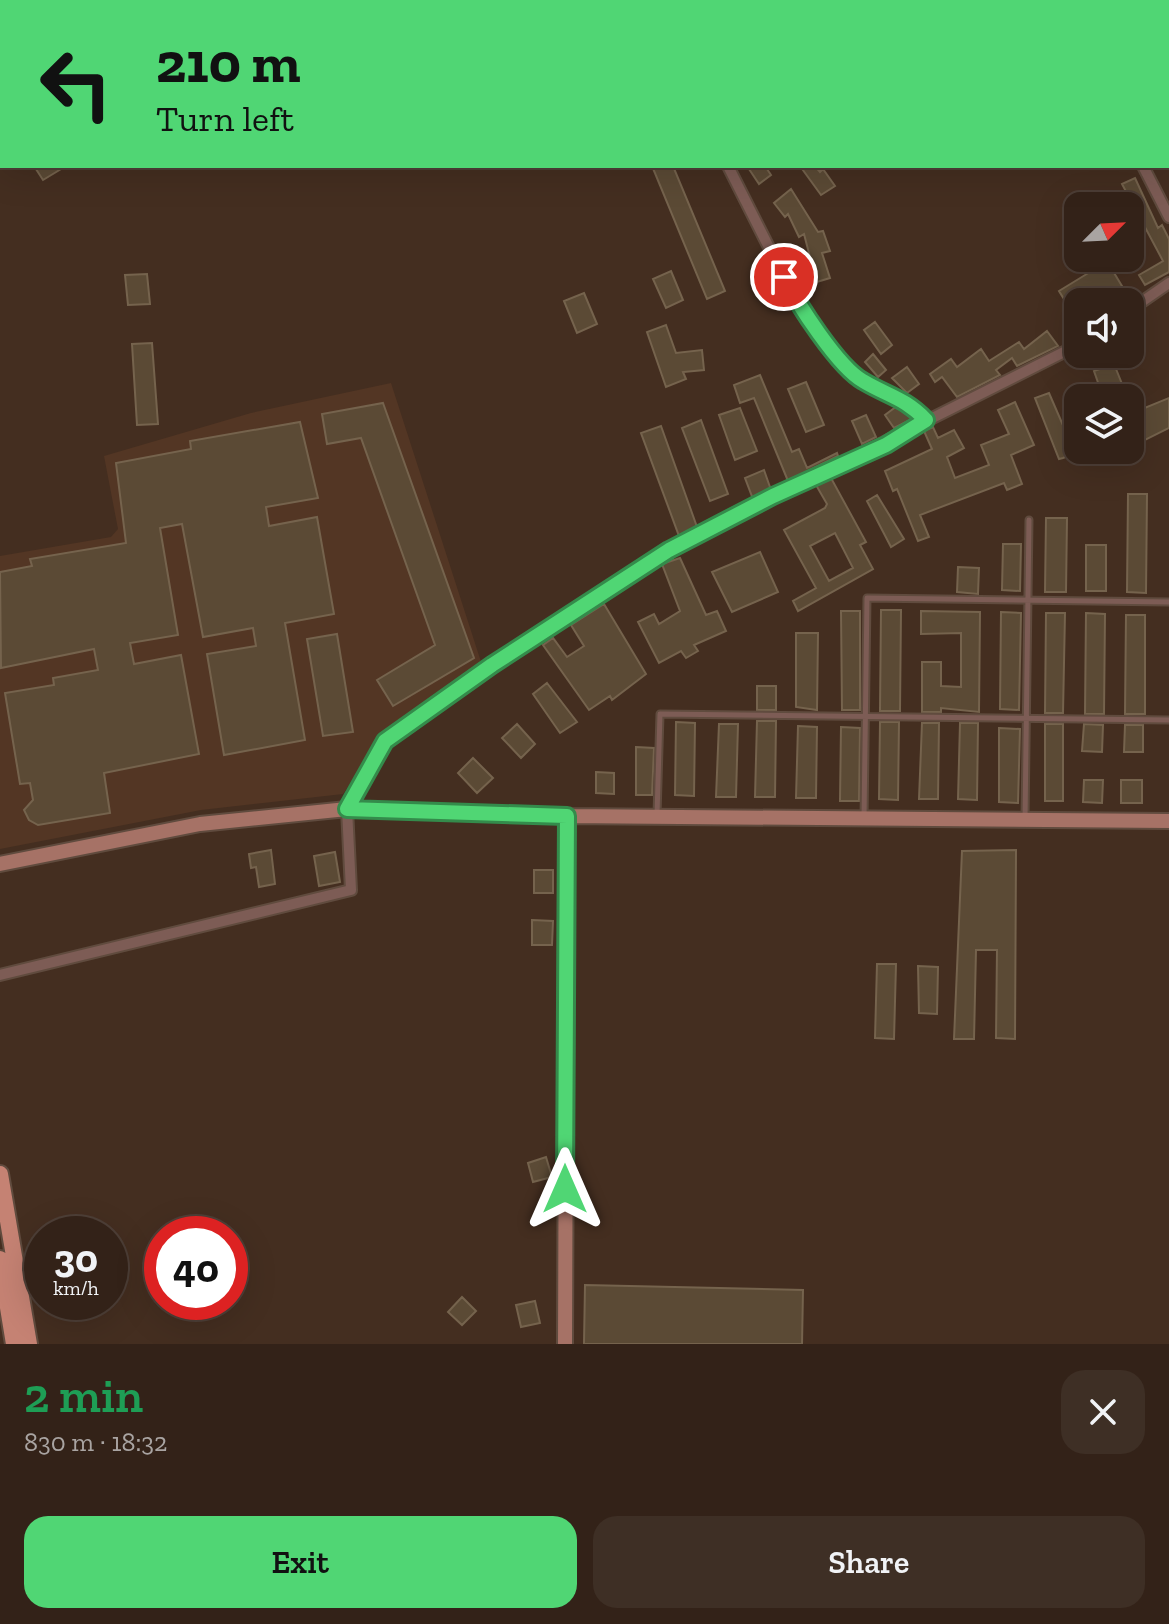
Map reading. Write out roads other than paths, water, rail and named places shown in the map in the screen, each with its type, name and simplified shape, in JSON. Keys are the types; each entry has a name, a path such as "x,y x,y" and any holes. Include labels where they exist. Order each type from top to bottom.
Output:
{"main road":[{"path":"0,1174 29,1344"},
{"path":"0,1259 14,1344"}],"street":[{"path":"729,168 803,315 861,381 909,403 926,420"},
{"path":"1144,168 1169,217"},
{"path":"1144,300 1169,283"},
{"path":"0,975 351,890 347,809 385,741 492,665 669,550 773,496 886,445 926,420 1064,352"},
{"path":"0,864 200,824 347,809 567,816 1169,821"},
{"path":"565,1344 567,816"}],"lane":[{"path":"1025,820 1029,520"},
{"path":"864,819 867,598 1169,602"},
{"path":"657,816 660,714 1169,720"}]}
